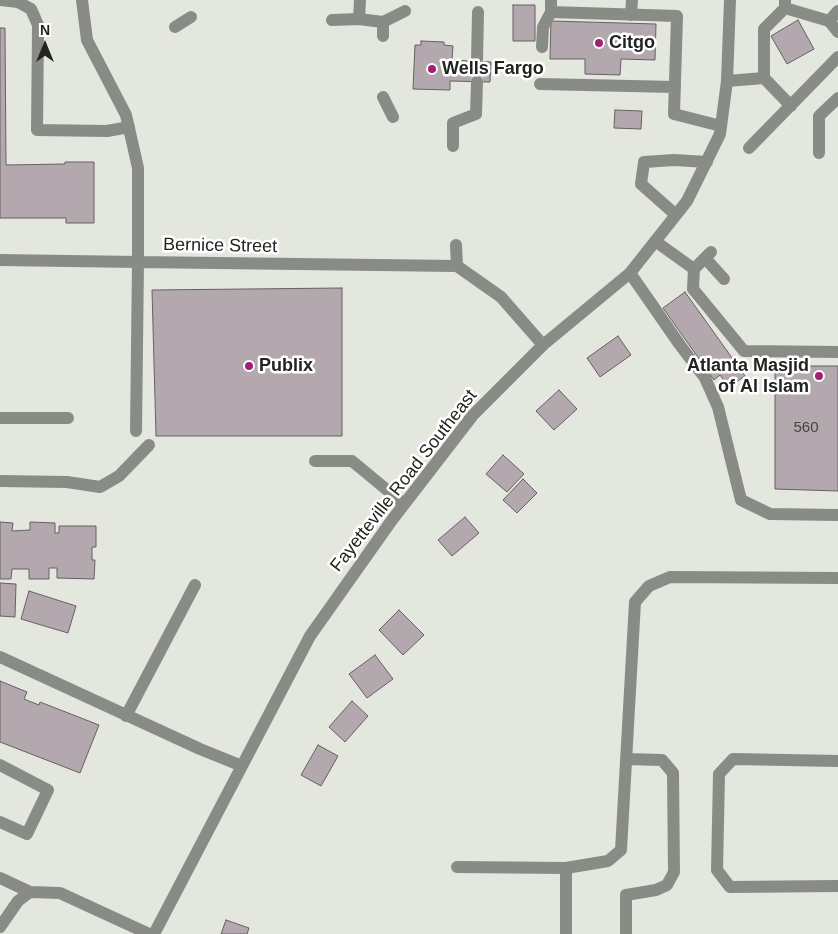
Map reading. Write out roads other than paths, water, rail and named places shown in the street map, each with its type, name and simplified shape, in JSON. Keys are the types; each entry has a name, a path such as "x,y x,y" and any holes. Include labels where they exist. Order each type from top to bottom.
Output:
{"street":[{"path":"0,0 18,2 31,9 38,25 37,130 107,131 129,127"},
{"name":"Bernice Street","path":"82,0 87,40 126,115 138,168 138,262 458,266"},
{"path":"360,0 360,19"},
{"path":"631,14 632,0"},
{"name":"Fayetteville Road Southeast","path":"154,934 310,636 404,504 473,415 543,345 630,273 687,201 720,134 727,81 730,0"},
{"path":"791,106 764,78 764,29 785,4 829,21 838,32"},
{"path":"542,47 543,27 551,6 631,14 676,16 674,114 721,126"},
{"path":"332,20 360,19 384,22 405,11"},
{"path":"829,21 838,11"},
{"path":"477,61 478,12"},
{"path":"175,27 190,17"},
{"path":"383,36 384,22"},
{"path":"749,148 838,57"},
{"path":"727,81 764,78"},
{"path":"453,146 453,123 476,114 477,82"},
{"path":"540,84 675,87"},
{"path":"383,97 393,117"},
{"path":"819,153 819,116 838,98"},
{"path":"676,215 641,184 644,162 674,160 707,162"},
{"path":"655,242 694,269"},
{"path":"456,245 458,266 501,297 543,345"},
{"path":"724,279 708,255 694,269 693,289 744,351 838,352"},
{"path":"0,260 138,262 136,431"},
{"path":"630,273 705,378 718,407 741,500 770,514 838,515"},
{"path":"0,418 68,418"},
{"path":"0,481 67,482 100,487 119,476 148,445"},
{"path":"315,461 352,461 404,504"},
{"path":"456,868 566,868 608,861 620,850 634,602 650,586 670,578 838,578"},
{"path":"126,716 195,585"},
{"path":"0,657 126,716 242,766"},
{"path":"626,759 662,760 673,773 674,852 674,872 667,885 656,890 626,895 626,934"},
{"path":"838,761 732,759 719,774 717,870 730,887 838,886"},
{"path":"0,765 48,790 26,834 0,822"},
{"path":"566,868 566,934"},
{"path":"0,878 30,892 60,893 149,934"},
{"path":"0,927 18,901 30,892"}],"tunnel":[{"path":"477,61 477,82"}],"place":[{"name":"Citgo","path":"599,43"},
{"name":"Wells Fargo","path":"432,69"},
{"name":"Publix","path":"249,366"},
{"name":"Atlanta Masjid of Al Islam","path":"819,376"}]}
